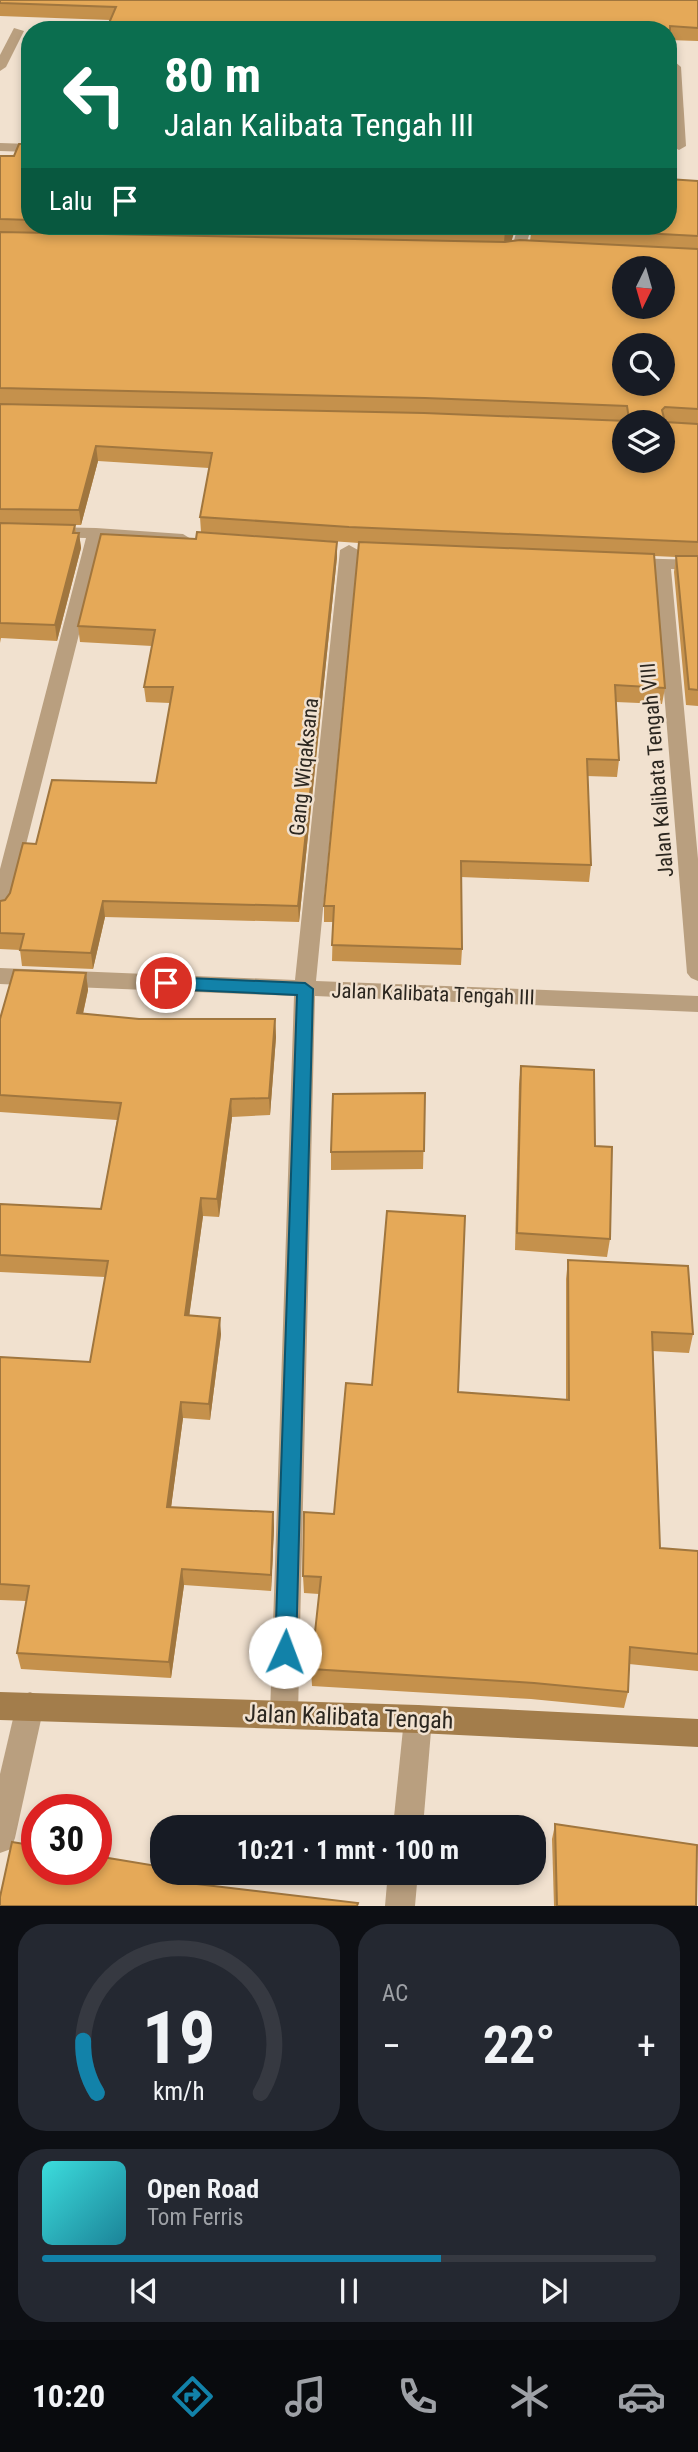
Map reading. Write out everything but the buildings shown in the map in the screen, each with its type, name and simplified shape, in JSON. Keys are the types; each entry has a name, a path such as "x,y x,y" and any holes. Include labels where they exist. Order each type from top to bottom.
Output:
{"street":[{"path":"0,30 21,31"},
{"path":"0,67 21,36"},
{"path":"677,106 679,146"},
{"path":"0,147 21,148"},
{"path":"490,250 526,248 526,235"},
{"path":"0,531 96,533 202,540"},
{"path":"0,908 96,533"},
{"name":"Gang Wiqaksana","path":"284,1714 305,989 349,550"},
{"path":"608,562 698,565"},
{"name":"Jalan Kalibata Tengah VIII","path":"662,564 698,972"},
{"name":"Jalan Kalibata Tengah III","path":"0,976 698,1004"},
{"name":"Jalan Kalibata Tengah","path":"0,1706 284,1714 698,1732"},
{"path":"0,1838 30,1706"},
{"path":"409,1815 418,1719"},
{"path":"400,1906 402,1885"}],"route":[{"path":"166,983 305,989 285,1652"}]}
